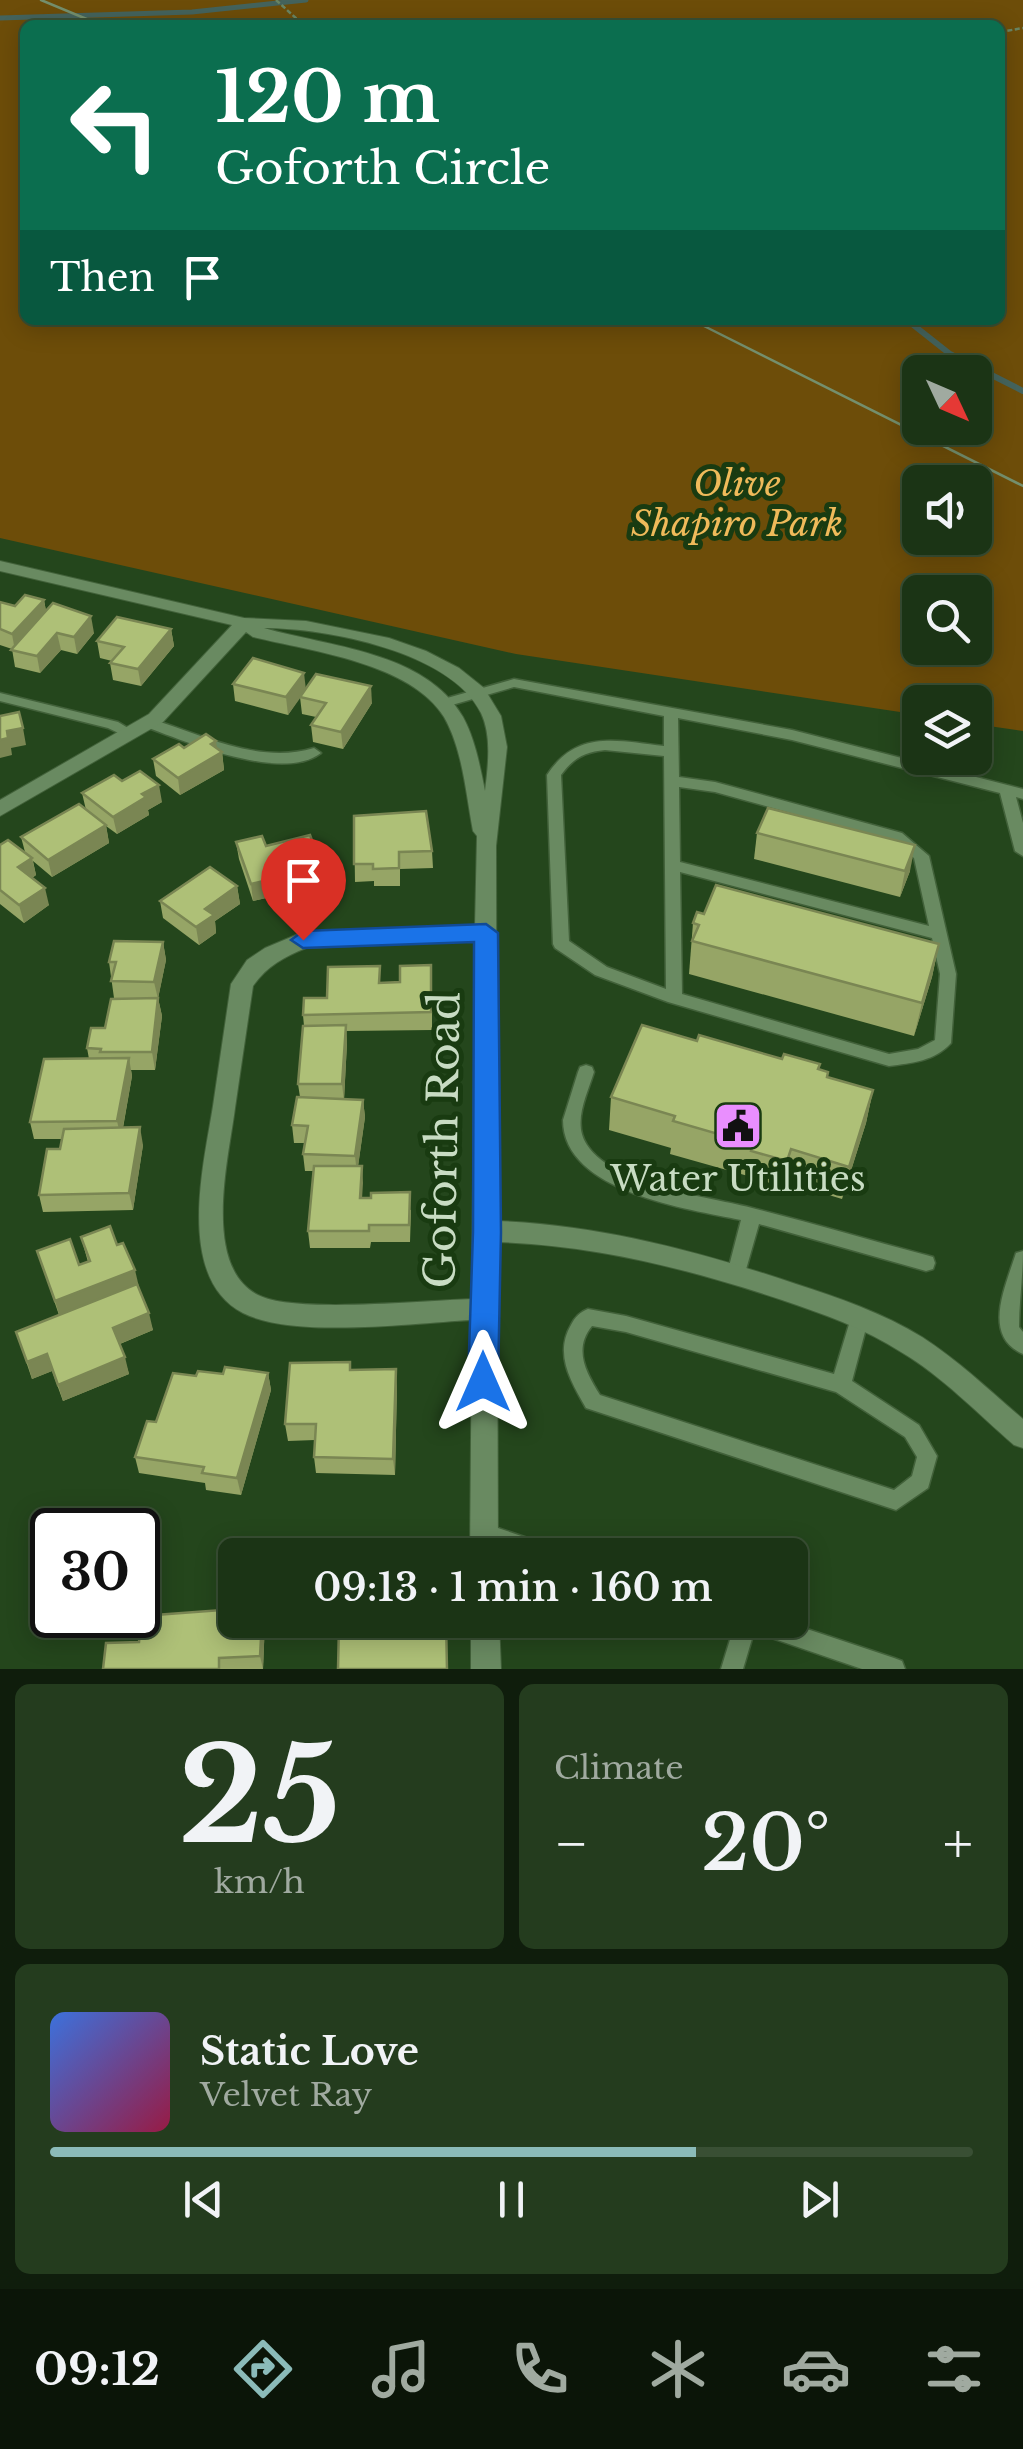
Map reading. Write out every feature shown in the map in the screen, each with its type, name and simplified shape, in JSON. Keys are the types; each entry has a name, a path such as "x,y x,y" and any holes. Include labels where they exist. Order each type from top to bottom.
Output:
{"street":[{"path":"0,566 244,623 272,621 419,654 467,680 479,692"},
{"path":"244,623 259,632 404,674 444,703"},
{"path":"0,809 140,728 182,694 244,623"},
{"name":"Goforth Road","path":"479,692 492,716 496,739 486,846 484,1538"},
{"name":"Goforth Road","path":"444,703 463,746 486,846"},
{"path":"482,1309 284,1314 251,1304 228,1282 218,1265 211,1240 210,1203 242,984 255,966 303,940 486,933"},
{"path":"487,1232 525,1232 616,1244 736,1274 860,1317 913,1345 1023,1436"},
{"path":"485,1638 486,1669"}],"lane":[{"path":"444,703 514,683 792,735 1015,792 1022,845"},
{"path":"0,697 264,756 292,760 314,753"},
{"path":"671,714 674,998"},
{"path":"672,752 584,744 562,757 554,775 561,944 601,970 674,998 889,1060 922,1056 943,1043 948,974 921,856 897,837 715,788 673,781"},
{"path":"673,865 938,934"},
{"path":"586,1072 571,1125 580,1153 619,1180 926,1262"},
{"path":"736,1274 752,1214"},
{"path":"1023,1259 1010,1301 1009,1330 1023,1346"},
{"path":"841,1385 860,1317"},
{"path":"588,1318 626,1324 841,1385 912,1431 927,1456 922,1480 896,1500 592,1402 575,1373 570,1350 576,1329 588,1318"},
{"path":"732,1669 742,1638"},
{"path":"802,1638 894,1669"}],"path":[{"path":"276,0 302,20"}],"green space":[{"name":"Olive Shapiro Park","path":"0,0 1023,0 1023,731 992,726 992,685 902,685 902,712 516,654 0,538"}],"building":[{"path":"25,595 44,600 12,634 0,629 0,602 15,606"},
{"path":"53,603 91,616 74,637 57,633 37,656 11,650"},
{"path":"117,617 171,629 138,669 110,663 124,647 97,641"},
{"path":"253,658 304,673 286,697 233,684"},
{"path":"316,674 371,686 341,732 311,725 326,703 300,697"},
{"path":"19,712 23,728 7,731 8,738 0,740 0,716"},
{"path":"206,734 222,752 178,778 153,759 179,744 184,748"},
{"path":"140,771 159,785 113,817 82,793 114,775 122,781"},
{"path":"79,804 106,825 48,860 21,837"},
{"path":"768,808 915,845 905,871 757,833"},
{"path":"426,811 432,851 399,852 399,868 373,869 373,864 354,864 354,816"},
{"path":"310,835 322,867 251,884 236,842 262,836 266,846"},
{"path":"8,840 32,858 18,867 45,888 19,905 0,890 0,845"},
{"path":"210,867 237,886 205,909 214,915 196,927 160,901"},
{"path":"716,885 939,944 922,1003 692,941 699,925 693,923 697,912 704,914"},
{"path":"114,941 163,942 154,982 111,981 116,962 109,962"},
{"path":"431,965 431,1012 303,1015 304,998 327,998 328,967 380,966 379,983 400,982 400,966"},
{"path":"158,998 152,1052 100,1052 101,1049 87,1048 91,1028 105,1028 111,999"},
{"path":"346,1025 342,1084 298,1084 303,1026"},
{"path":"642,1025 697,1041 699,1035 782,1059 784,1054 820,1064 818,1069 828,1072 827,1077 873,1090 849,1167 791,1149 787,1161 751,1151 753,1144 673,1121 675,1116 611,1097"},
{"path":"129,1058 117,1121 30,1122 44,1059"},
{"path":"297,1097 363,1100 355,1156 303,1154 308,1126 292,1125"},
{"path":"140,1127 129,1193 39,1195 47,1149 60,1149 64,1129"},
{"path":"314,1166 362,1166 360,1198 371,1198 371,1193 410,1192 409,1225 369,1225 369,1231 308,1231"},
{"path":"110,1226 117,1245 123,1243 135,1270 55,1301 37,1251 70,1239 79,1265 90,1261 81,1237"},
{"path":"137,1284 149,1313 113,1328 125,1357 58,1385 47,1354 27,1362 16,1332"},
{"path":"350,1362 350,1370 396,1369 393,1459 314,1457 316,1424 285,1424 290,1363"},
{"path":"225,1367 268,1373 237,1478 202,1473 204,1467 135,1457 147,1421 156,1422 173,1373 223,1374"},
{"path":"218,1610 218,1638 261,1638 260,1656 219,1658 219,1669 103,1669 106,1643 160,1638 160,1615"},
{"path":"339,1638 446,1638 447,1669 338,1669"}],"waterway":[{"path":"0,18 192,12 306,0"},
{"path":"913,325 950,354 1023,391"}],"tram line":[{"path":"41,0 89,20"},
{"path":"702,325 1023,486"}],"place":[{"name":"Water Utilities","path":"738,1126"}],"route":[{"path":"303,940 486,933 483,1382"}]}
